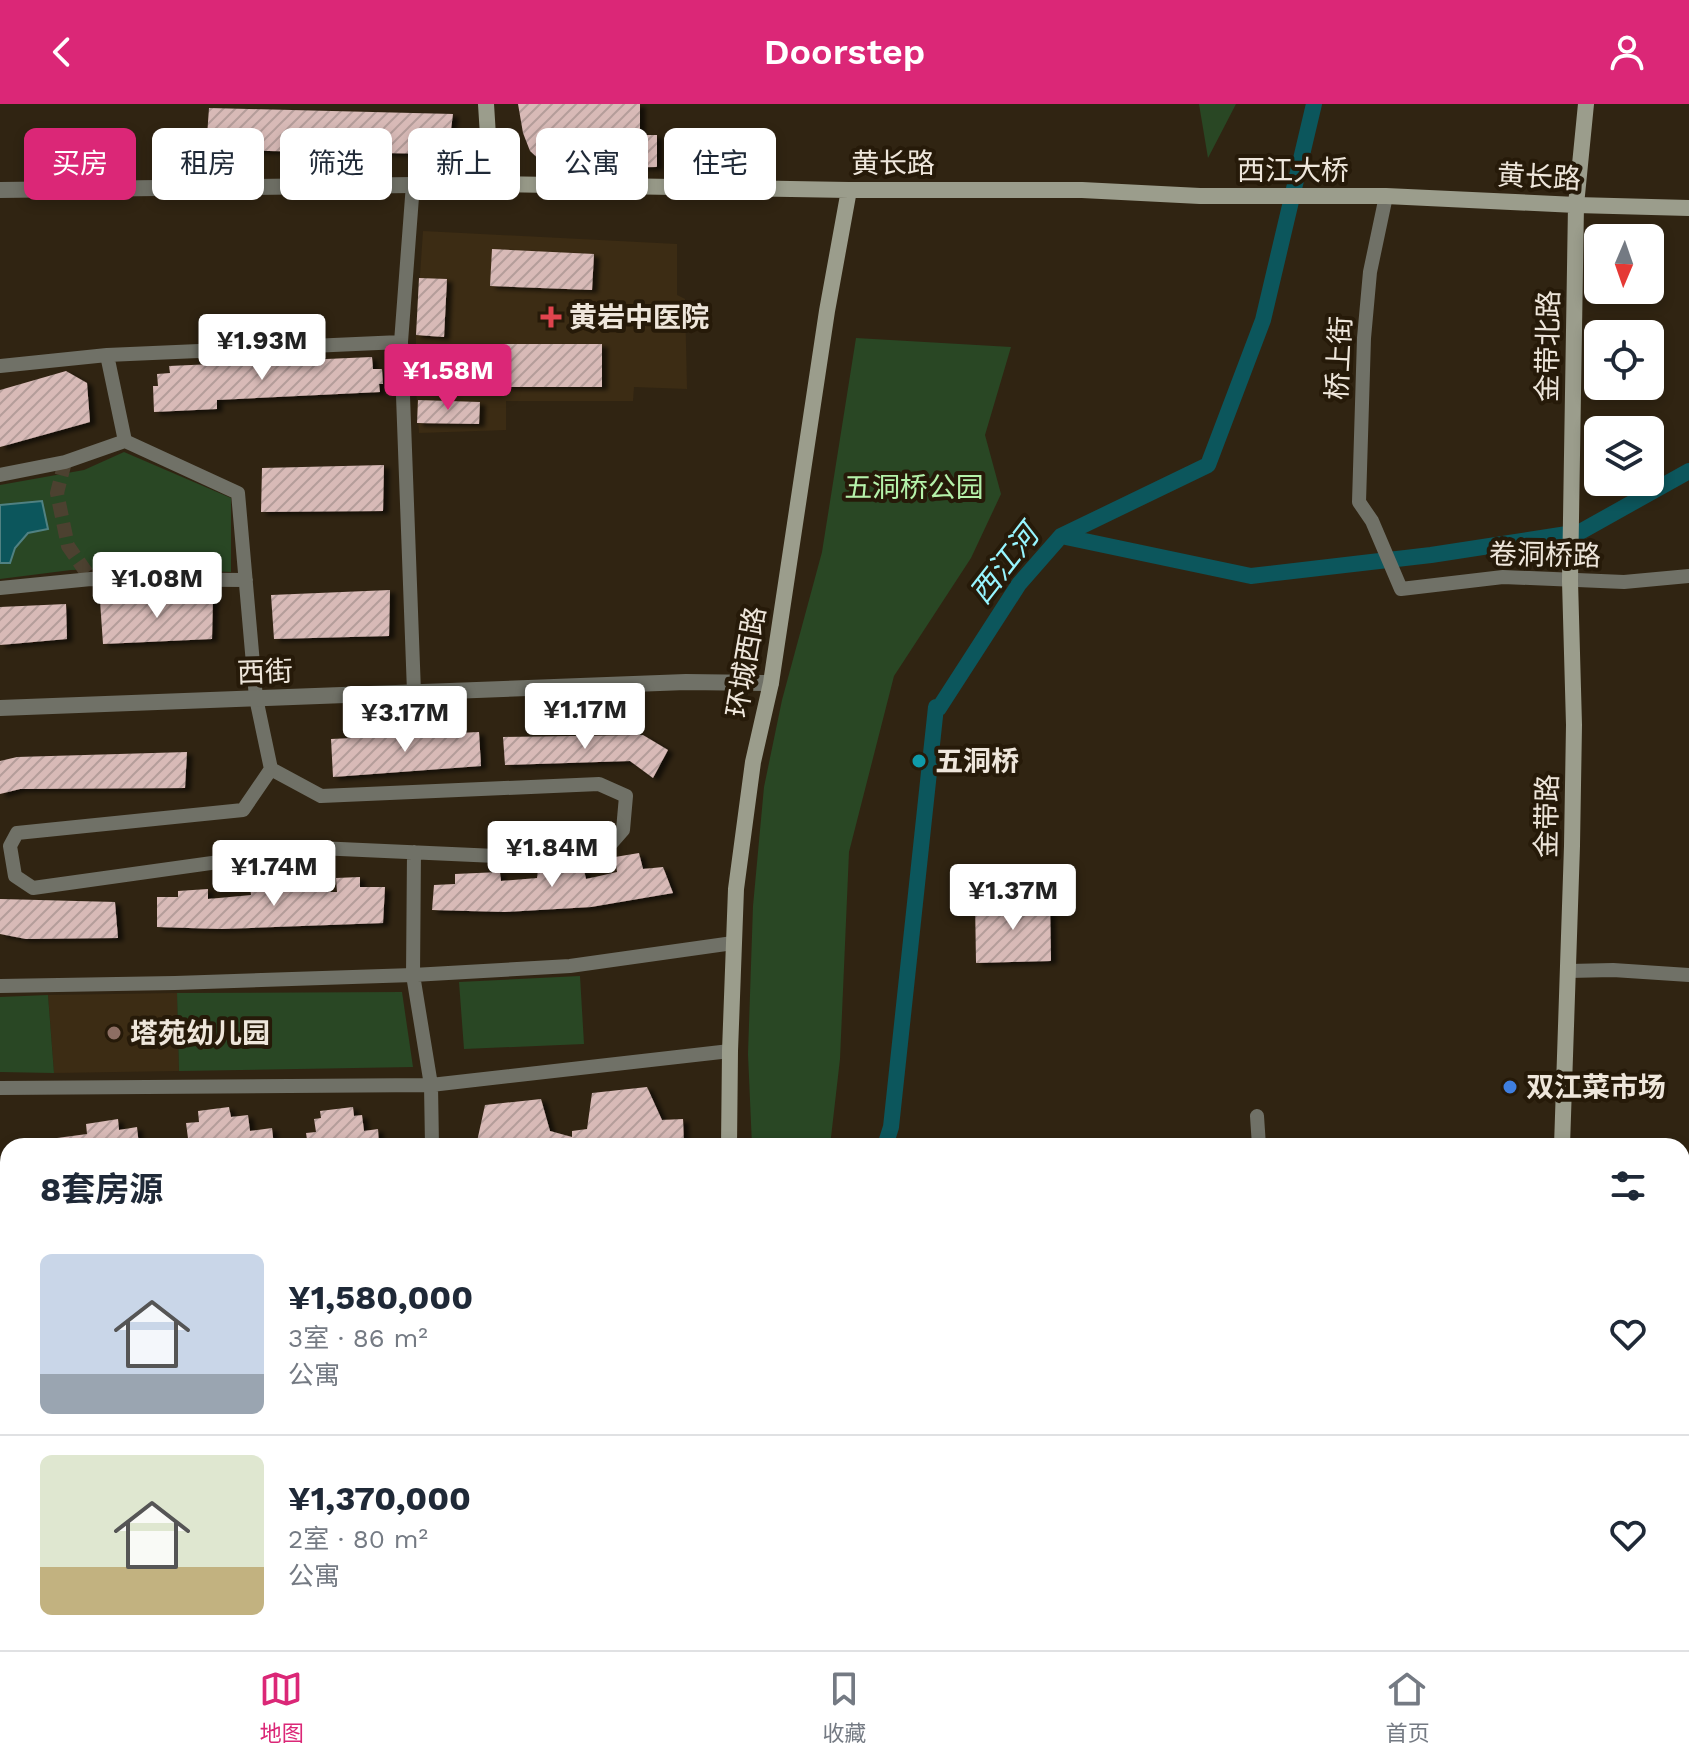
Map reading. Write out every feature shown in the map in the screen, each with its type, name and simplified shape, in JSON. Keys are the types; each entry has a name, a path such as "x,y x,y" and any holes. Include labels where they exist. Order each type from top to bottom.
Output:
{"main road":[{"path":"486,104 488,128"},
{"path":"1576,205 1586,104"},
{"name":"黄长路","path":"520,184 1082,190 1200,196"},
{"name":"环城西路","path":"729,1138 736,889 753,762 771,683 827,311 849,190"},
{"name":"西江大桥","path":"1200,196 1386,196"},
{"name":"黄长路","path":"1386,196 1689,208"},
{"name":"金带北路","path":"1571,487 1576,205"},
{"name":"金带路","path":"1562,1138 1574,725 1571,487"}],"street":[{"path":"0,190 408,184"},
{"name":"桥上街","path":"1386,196 1370,272 1364,338 1359,502 1372,521 1401,589"},
{"path":"412,200 401,342 414,692"},
{"path":"0,366 107,355 401,342"},
{"path":"107,355 125,441"},
{"path":"0,475 65,462 125,441 238,493 256,698 271,769 243,810 17,833 10,846 15,876 33,888 318,848 496,856 609,846 623,830 626,796 599,784 321,796 271,769"},
{"name":"卷洞桥路","path":"1401,589 1503,577 1624,582 1689,576"},
{"path":"0,588 91,579 246,580"},
{"name":"西街","path":"0,708 686,682 771,683"},
{"path":"414,852 413,975 431,1085 432,1138"},
{"path":"0,986 413,975 570,966 733,943"},
{"path":"1569,971 1613,970 1689,975"},
{"path":"0,1088 431,1085 730,1051"},
{"path":"1257,1116 1258,1138"}],"shaded area":[{"name":"黄岩中医院","path":"423,231 677,244 677,295 685,299 687,389 634,387 633,401 506,401 506,430 419,433 416,335"},
{"name":"塔苑幼儿园","path":"177,993 179,1071 54,1073 48,995"}],"green space":[{"path":"1199,104 1236,104 1208,158"},
{"name":"五洞桥公园","path":"856,338 1011,347 985,435 1001,494 971,558 894,676 849,852 840,1059 831,1138 752,1138 748,1054 753,906 764,787 782,700 822,552"},
{"path":"124,452 231,498 231,572 140,568 71,570 0,579 0,485 84,470"},
{"path":"580,976 584,1044 464,1049 459,982"},
{"path":"402,992 413,1067 179,1071 177,993"},
{"path":"48,995 54,1073 0,1072 0,997"}],"water":[{"path":"42,501 48,529 28,533 15,548 10,563 0,563 0,505"}],"building":[{"path":"518,104 640,104 640,128 536,128 536,157 530,151"},
{"path":"209,108 453,114 451,128 408,128 408,153 392,153 392,128 280,128 280,151 264,151 264,128 208,128"},
{"path":"648,135 657,135 657,167 648,167"},
{"path":"492,249 594,254 592,290 490,286"},
{"path":"419,278 447,279 444,337 416,335"},
{"path":"469,344 602,344 602,387 469,387"},
{"path":"372,357 373,369 382,369 380,392 217,400 217,409 154,412 153,386 158,386 157,374 170,373 169,366"},
{"path":"66,371 87,383 90,422 0,447 0,390"},
{"path":"418,400 480,402 479,424 417,423"},
{"path":"384,465 383,511 261,512 262,468"},
{"path":"390,590 389,636 274,639 271,595"},
{"path":"213,597 212,639 103,644 100,601"},
{"path":"66,604 67,639 0,645 0,607"},
{"path":"479,732 481,766 333,777 331,739"},
{"path":"643,735 668,750 653,778 630,761 505,765 503,737"},
{"path":"187,752 185,788 20,789 0,794 0,761 17,757"},
{"path":"639,853 643,869 663,867 673,893 591,907 505,912 432,910 434,885 455,884 455,874 500,872 501,881 537,878 538,870 584,870 586,879 617,872 615,857"},
{"path":"360,877 360,887 385,887 383,923 221,929 157,927 157,897 178,897 178,891 208,889 208,899 251,895 250,885 294,883 296,892 337,892 336,878"},
{"path":"0,899 115,902 118,938 26,939 0,934"},
{"path":"975,901 1050,901 1051,961 976,963"},
{"path":"647,1087 662,1120 683,1119 684,1138 478,1138 485,1105 541,1099 550,1131 572,1137 572,1131 587,1129 592,1093"},
{"path":"229,1107 231,1117 248,1115 250,1131 272,1128 273,1138 188,1138 186,1123 199,1122 198,1111"},
{"path":"353,1107 354,1116 362,1115 364,1131 378,1129 379,1138 307,1138 306,1133 316,1132 314,1119 321,1118 320,1111"},
{"path":"118,1119 119,1130 137,1127 138,1138 57,1138 87,1134 86,1124"}],"waterway":[{"name":"西江河","path":"888,1138 936,707 939,708 1019,584 1061,536 1208,465 1263,320 1314,104"},
{"path":"1061,536 1251,576 1431,555 1580,532 1689,471"}],"tunnel":[{"path":"65,462 57,493 68,546 91,579"}],"place":[{"name":"黄岩中医院","path":"551,317"},
{"name":"五洞桥","path":"919,761"},
{"name":"塔苑幼儿园","path":"114,1033"},
{"name":"双江菜市场","path":"1510,1087"}]}
